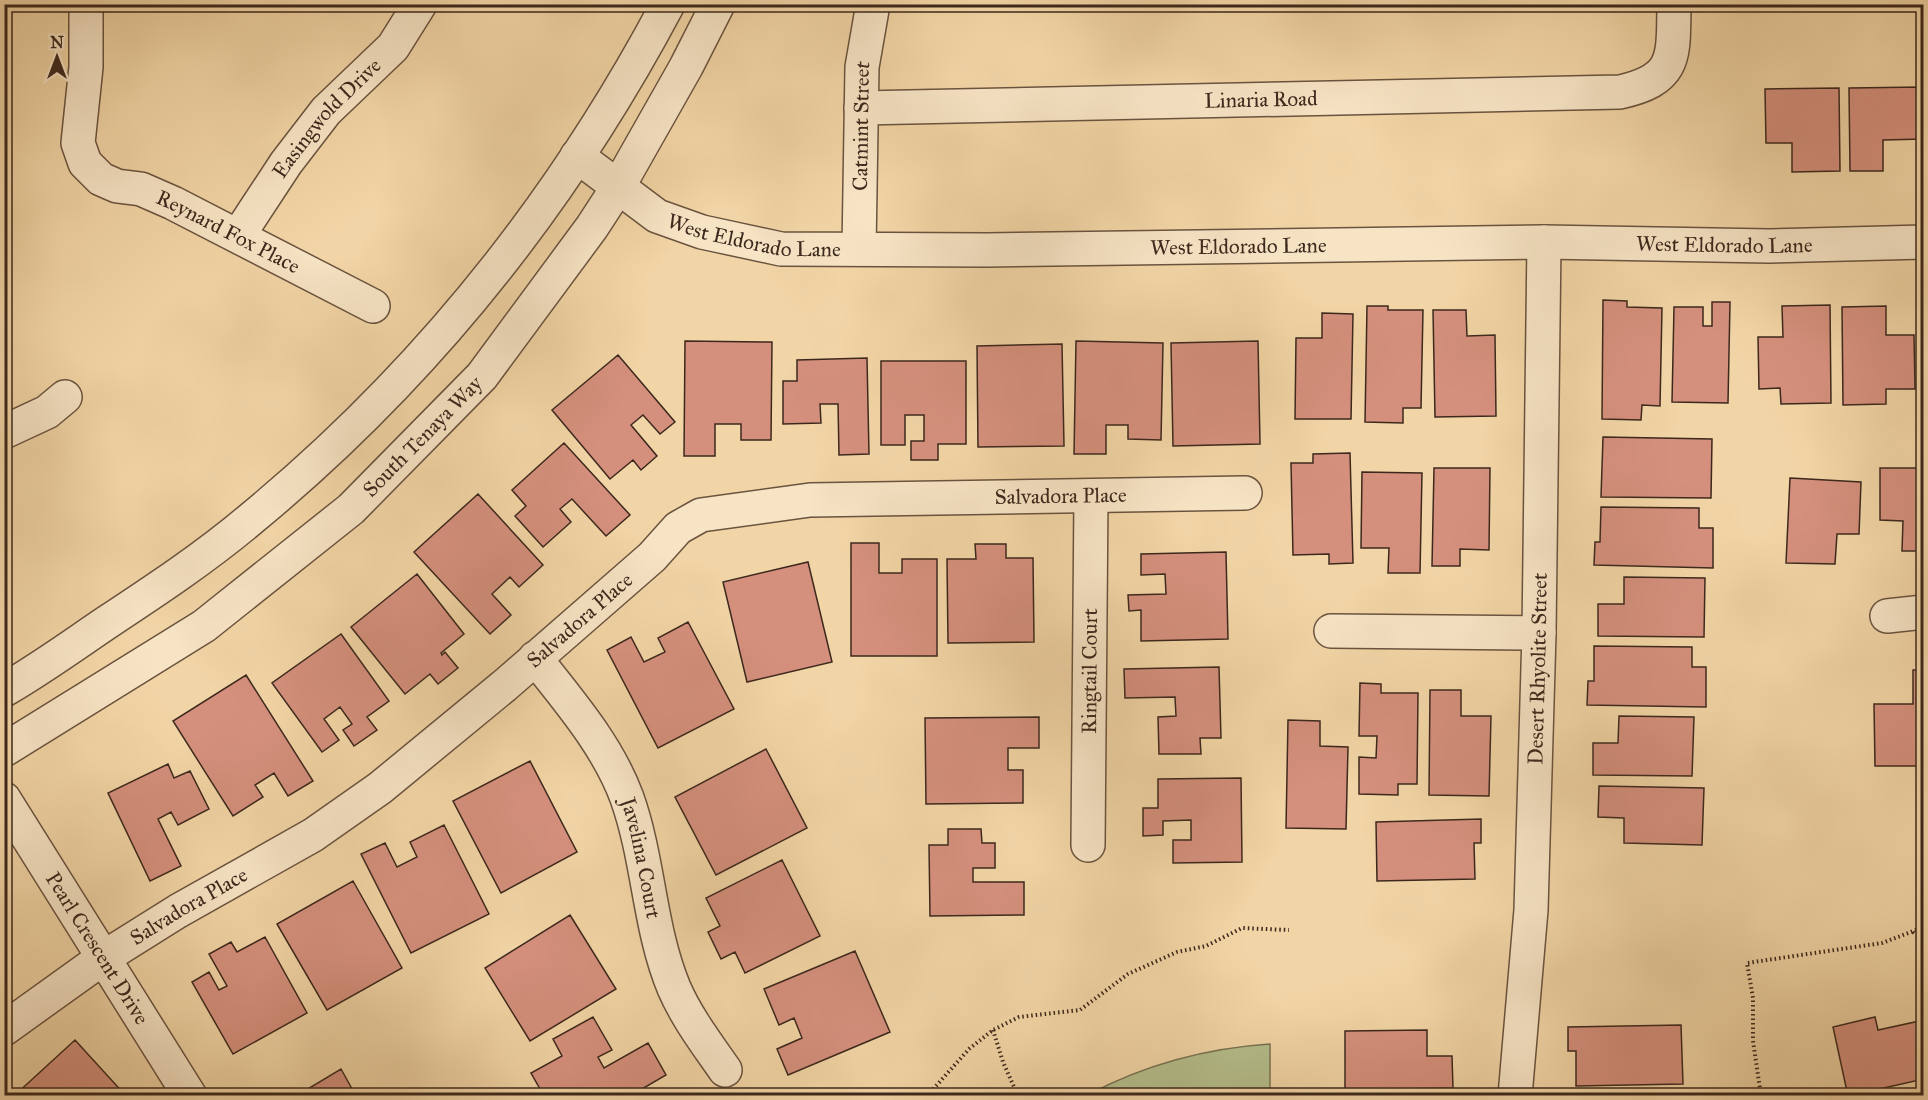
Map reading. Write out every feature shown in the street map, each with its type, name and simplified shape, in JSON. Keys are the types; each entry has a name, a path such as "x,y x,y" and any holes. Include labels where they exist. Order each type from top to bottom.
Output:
{"street":[{"name":"Reynard Fox Place","path":"87,4 86,67 78,143 85,163 100,179 117,186 141,189 373,306"},
{"name":"Easingwold Drive","path":"238,236 286,163 326,111 393,47 420,4"},
{"path":"4,690 182,572 250,520 361,421 450,327 502,262 577,156 668,4"},
{"name":"South Tenaya Way","path":"4,750 204,626 351,509 482,376 592,227 618,187 686,67 718,4"},
{"name":"Catmint Street","path":"859,249 862,67 873,4"},
{"name":"Linaria Road","path":"861,108 1620,92 1645,87 1659,77 1669,64 1673,46 1674,4"},
{"name":"West Eldorado Lane","path":"577,156 657,216 702,232 781,249 1544,242 1769,246 1923,242"},
{"name":"Desert Rhyolite Street","path":"1515,1095 1531,910 1539,633 1544,242"},
{"path":"4,432 47,412 65,397"},
{"name":"Salvadora Place","path":"4,1029 104,957 178,911 313,835 380,788 652,557 678,528 700,515 810,500 1245,493"},
{"name":"Ringtail Court","path":"1088,845 1091,496"},
{"path":"1887,616 1923,612"},
{"path":"1331,631 1539,633"},
{"name":"Javelina Court","path":"535,658 578,712 608,758 626,797 640,840 662,948 674,988 689,1016 725,1070"},
{"name":"Pearl Crescent Drive","path":"4,799 190,1095"}],"path":[{"path":"1761,1095 1753,1041 1753,998 1747,963 1882,943 1923,927"},
{"path":"927,1095 969,1049 993,1030 1019,1017 1080,1010 1128,974 1176,952 1206,946 1242,928 1289,930"},
{"path":"1913,932 1923,941"},
{"path":"993,1030 1003,1062 1018,1095"}],"green space":[{"path":"1270,1044 1270,1095 1088,1095 1131,1075 1176,1060 1223,1049"}],"building":[{"path":"1922,87 1923,139 1883,140 1883,171 1850,171 1849,88"},
{"path":"1839,88 1840,171 1792,172 1792,143 1766,143 1765,89"},
{"path":"1603,300 1627,301 1627,307 1662,308 1660,406 1642,405 1641,420 1602,419"},
{"path":"1712,302 1730,302 1728,403 1672,402 1674,307 1703,307 1703,326 1712,326"},
{"path":"1830,305 1831,403 1781,404 1780,388 1759,389 1758,337 1783,337 1782,306"},
{"path":"1367,306 1388,306 1388,310 1423,310 1421,408 1403,408 1403,423 1365,422"},
{"path":"1886,306 1886,335 1914,335 1915,389 1886,389 1886,404 1843,405 1842,307"},
{"path":"1433,310 1466,310 1467,336 1495,335 1496,416 1435,417"},
{"path":"1322,313 1353,314 1351,419 1295,419 1296,338 1322,338"},
{"path":"685,341 772,342 771,440 741,440 741,424 715,424 715,456 684,456"},
{"path":"1076,341 1163,343 1161,440 1128,439 1128,425 1106,425 1106,454 1074,454"},
{"path":"1258,341 1260,444 1173,446 1171,343"},
{"path":"1062,344 1064,446 978,447 977,346"},
{"path":"618,355 675,422 660,434 643,415 631,425 657,456 641,470 633,460 610,479 552,410"},
{"path":"867,358 869,454 839,455 838,404 820,404 821,423 783,424 783,381 797,381 797,360"},
{"path":"881,361 966,361 966,444 938,444 938,460 911,460 911,441 924,441 924,415 905,415 905,445 881,445"},
{"path":"1603,437 1712,439 1711,498 1601,497"},
{"path":"564,443 630,515 606,536 572,499 560,509 571,522 543,547 515,516 526,506 512,490"},
{"path":"1350,453 1353,563 1329,564 1329,554 1293,555 1291,463 1313,463 1313,454"},
{"path":"1434,468 1490,468 1489,550 1460,549 1460,566 1432,566"},
{"path":"1880,468 1924,468 1924,551 1902,551 1903,521 1880,520"},
{"path":"1362,472 1422,473 1420,573 1388,573 1389,548 1361,548"},
{"path":"1790,478 1861,482 1859,534 1837,534 1835,564 1786,563"},
{"path":"478,494 543,565 519,587 510,577 492,594 511,615 490,634 414,552"},
{"path":"1601,507 1699,508 1699,528 1713,528 1713,568 1594,565 1595,542 1600,542"},
{"path":"851,543 879,543 879,573 902,573 902,559 937,559 937,656 851,656"},
{"path":"975,544 1006,544 1006,558 1033,558 1034,642 948,643 947,559 976,559"},
{"path":"1226,552 1228,639 1141,641 1141,610 1129,611 1128,595 1166,594 1165,574 1141,575 1141,554"},
{"path":"808,562 832,662 747,682 723,582"},
{"path":"417,574 464,634 441,653 442,655 445,652 458,668 438,684 430,674 405,694 351,627"},
{"path":"1624,577 1705,578 1704,637 1598,636 1598,604 1624,604"},
{"path":"688,622 734,709 658,748 607,650 631,637 644,662 665,652 658,638"},
{"path":"341,634 389,701 367,717 377,730 354,746 343,730 352,724 340,707 324,719 339,740 322,752 272,683"},
{"path":"1594,646 1692,647 1692,667 1706,667 1706,707 1587,705 1588,681 1594,681"},
{"path":"1219,667 1221,738 1200,738 1201,754 1159,754 1158,717 1176,716 1175,697 1125,698 1124,669"},
{"path":"1913,670 1924,670 1922,766 1875,766 1874,704 1913,704"},
{"path":"246,675 313,781 288,796 274,773 255,785 263,797 233,816 173,721"},
{"path":"1360,683 1381,684 1381,693 1418,693 1417,784 1398,784 1398,795 1359,794 1359,757 1376,758 1377,736 1359,736"},
{"path":"1430,690 1461,690 1461,716 1491,716 1489,796 1429,795"},
{"path":"1619,716 1694,717 1692,776 1593,775 1593,743 1618,743"},
{"path":"1039,717 1039,748 1008,748 1008,770 1023,770 1023,803 926,804 925,718"},
{"path":"1288,720 1320,721 1320,746 1348,747 1346,829 1286,828"},
{"path":"766,749 807,828 716,875 675,797"},
{"path":"530,761 577,852 501,893 453,801"},
{"path":"168,764 174,778 190,771 209,809 178,825 171,812 158,819 181,866 150,881 108,793"},
{"path":"1241,778 1242,862 1173,863 1173,840 1191,840 1191,820 1163,821 1163,835 1143,836 1143,808 1158,808 1158,779"},
{"path":"1599,786 1704,788 1702,845 1624,843 1624,818 1598,817"},
{"path":"1481,819 1481,843 1474,843 1475,879 1377,881 1376,822"},
{"path":"444,825 489,914 411,953 361,854 385,843 397,867 417,857 410,842"},
{"path":"948,829 981,829 982,843 995,843 995,868 973,868 973,882 1024,882 1024,915 930,916 929,845 948,845"},
{"path":"782,860 820,936 745,973 735,952 721,959 708,932 720,926 706,898"},
{"path":"353,881 402,968 327,1010 277,924"},
{"path":"570,915 616,989 530,1041 485,968"},
{"path":"265,937 307,1013 233,1054 192,982 209,972 219,990 227,986 209,954 231,942 237,952"},
{"path":"855,951 890,1032 788,1075 777,1049 802,1038 794,1018 779,1025 764,989"},
{"path":"593,1017 612,1050 598,1057 604,1068 648,1043 666,1075 630,1096 544,1096 531,1073 562,1056 553,1039"},
{"path":"1875,1017 1878,1030 1924,1020 1924,1050 1920,1050 1924,1079 1848,1096 1833,1027"},
{"path":"1681,1025 1683,1084 1576,1086 1576,1051 1568,1051 1568,1027"},
{"path":"1427,1030 1427,1056 1452,1056 1453,1088 1345,1090 1345,1031"},
{"path":"75,1040 126,1096 14,1096"},
{"path":"341,1069 356,1096 296,1096"}]}
